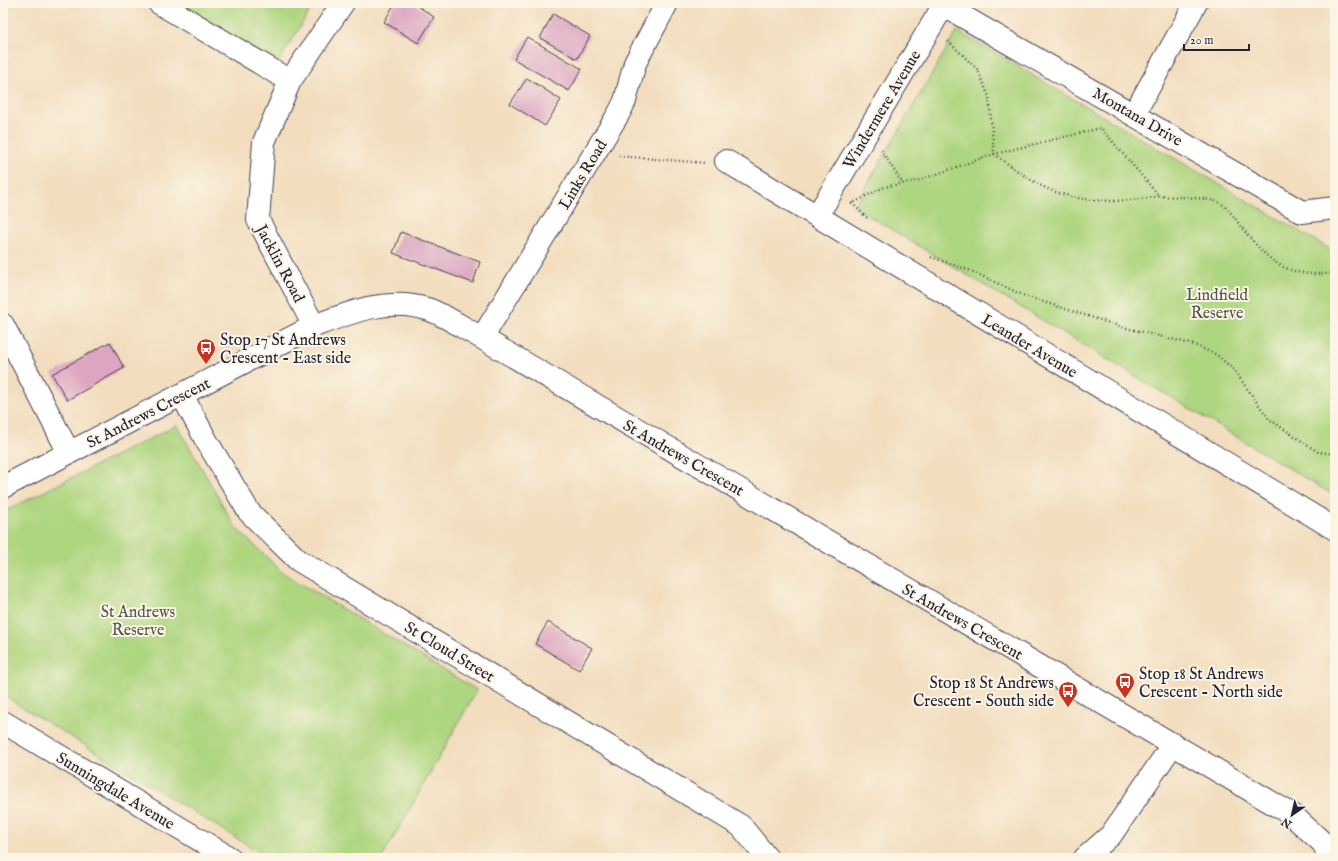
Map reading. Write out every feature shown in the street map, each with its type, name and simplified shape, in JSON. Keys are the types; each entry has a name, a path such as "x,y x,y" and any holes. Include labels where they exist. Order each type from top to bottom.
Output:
{"street":[{"path":"159,3 290,81"},
{"name":"Jacklin Road","path":"314,326 258,220 264,142 290,81 343,3"},
{"name":"Links Road","path":"482,338 619,113 625,101 635,63 667,3"},
{"path":"1134,114 1196,3"},
{"name":"Montana Drive","path":"944,4 1302,212 1335,208"},
{"name":"Windermere Avenue","path":"817,216 944,4"},
{"name":"Leander Avenue","path":"726,161 1335,529"},
{"name":"St Andrews Crescent","path":"3,487 314,326 361,308 392,304 428,310 482,338 1173,744 1291,814 1329,844"},
{"path":"3,325 68,453"},
{"name":"St Cloud Street","path":"182,395 250,512 298,560 741,826 767,858"},
{"name":"Sunningdale Avenue","path":"3,722 230,858"},
{"path":"1085,858 1111,835 1173,744"}],"path":[{"path":"946,40 978,70 989,97 994,154"},
{"path":"846,206 884,187 920,180 994,154 1100,128 1160,196"},
{"path":"869,130 902,184"},
{"path":"594,153 703,164 726,161"},
{"path":"994,154 1047,189 1082,198 1107,202 1160,196 1219,202 1228,209 1259,250 1276,263 1292,272 1314,275 1335,273"},
{"path":"852,203 871,222"},
{"path":"928,256 971,272 1025,296 1122,327 1192,344 1218,355 1234,370 1269,419 1318,452 1335,454"}],"green space":[{"path":"176,3 294,3 309,12 278,63"},
{"name":"Lindfield Reserve","path":"957,31 1335,252 1335,496 854,207"},
{"name":"St Andrews Reserve","path":"177,425 235,527 283,573 477,690 382,858 269,858 14,702 3,693 3,512"}],"building":[{"path":"395,3 413,3 434,17 418,43 384,22"},
{"path":"553,14 590,36 577,59 540,38"},
{"path":"527,37 582,69 569,91 514,59"},
{"path":"527,78 561,100 545,126 510,104"},
{"path":"401,232 480,262 473,283 393,253"},
{"path":"110,342 124,368 67,400 52,374"},
{"path":"548,622 592,648 579,670 535,644"}],"place":[{"name":"Stop 17 St Andrews Crescent - East side","path":"206,365"},
{"name":"Stop 18 St Andrews Crescent - North side","path":"1125,699"},
{"name":"Stop 18 St Andrews Crescent - South side","path":"1068,708"}]}
